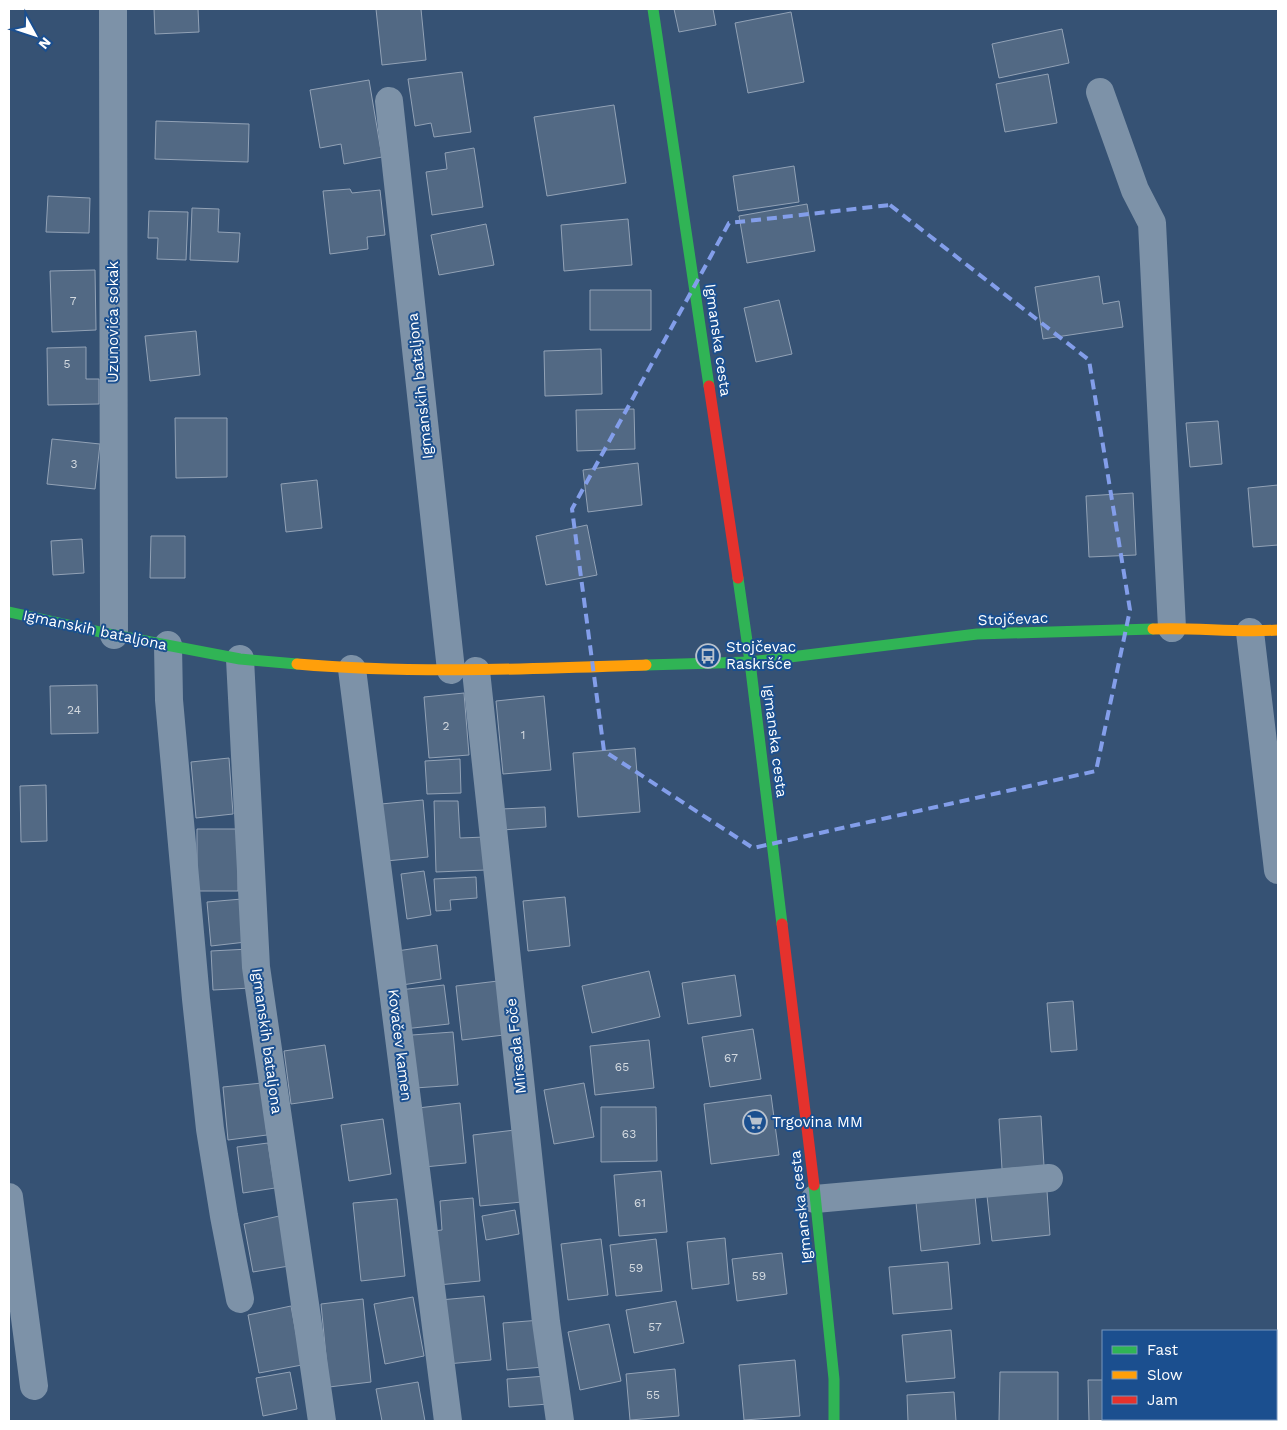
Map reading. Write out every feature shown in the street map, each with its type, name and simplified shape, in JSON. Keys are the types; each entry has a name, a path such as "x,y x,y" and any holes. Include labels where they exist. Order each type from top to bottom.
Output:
{"street":[{"name":"Uzunovića sokak","path":"113,9 114,635"},
{"name":"Igmanska cesta","path":"653,9 750,662 815,1199 834,1379 834,1421"},
{"path":"1100,92 1134,190 1152,223 1172,628"},
{"name":"Igmanskih bataljona","path":"389,101 463,670"},
{"name":"Igmanskih bataljona","path":"9,612 114,635 240,659 352,669 463,670 750,662"},
{"name":"Stojčevac","path":"750,662 977,634 1172,628 1250,632 1278,630"},
{"path":"1250,632 1278,870"},
{"path":"168,645 169,700 210,1129 240,1300"},
{"name":"Igmanskih bataljona","path":"240,659 256,968 322,1421"},
{"name":"Kovačev kamen","path":"352,669 448,1421"},
{"name":"Mirsada Foče","path":"463,670 560,1421"},
{"path":"815,1199 1049,1178"},
{"path":"9,1197 34,1386"}],"highlighted area":[{"path":"890,205 1089,360 1130,610 1096,771 753,848 604,751 572,509 729,223"}],"building":[{"path":"154,9 198,9 199,32 155,34"},
{"path":"376,9 421,9 426,60 382,65"},
{"path":"674,9 713,9 716,25 679,32"},
{"path":"791,12 804,82 748,93 735,23"},
{"path":"1062,29 1069,63 999,78 992,44"},
{"path":"462,72 471,132 434,137 431,123 415,126 408,79"},
{"path":"1048,74 1057,123 1005,132 996,84"},
{"path":"369,80 382,157 344,164 341,144 320,148 310,90"},
{"path":"614,105 626,183 547,196 534,117"},
{"path":"156,121 249,124 248,162 155,159"},
{"path":"474,148 483,207 432,215 426,172 447,169 445,153"},
{"path":"794,166 799,202 738,211 733,176"},
{"path":"350,189 352,193 380,190 385,235 367,237 368,249 330,254 323,191"},
{"path":"48,196 90,198 89,233 46,232"},
{"path":"807,204 815,251 747,263 739,216"},
{"path":"192,208 219,209 218,232 240,233 238,262 190,260"},
{"path":"149,211 188,212 186,260 157,259 158,238 148,238"},
{"path":"628,219 632,265 564,271 561,225"},
{"path":"486,224 494,265 439,275 431,235"},
{"path":"95,270 96,330 52,332 50,271"},
{"path":"1099,276 1103,304 1119,301 1123,327 1043,339 1035,287"},
{"path":"590,290 651,290 651,330 590,330"},
{"path":"779,300 792,354 756,362 744,308"},
{"path":"196,331 200,375 150,381 145,336"},
{"path":"86,347 86,379 99,379 99,404 48,405 47,348"},
{"path":"601,349 602,394 545,396 544,351"},
{"path":"634,409 635,449 577,451 576,410"},
{"path":"175,418 227,418 227,477 176,478"},
{"path":"1218,421 1222,464 1190,467 1186,423"},
{"path":"52,439 100,444 95,489 47,484"},
{"path":"638,463 642,505 588,512 583,470"},
{"path":"317,480 322,528 286,532 281,484"},
{"path":"1278,485 1278,545 1253,547 1248,488"},
{"path":"1133,493 1136,555 1089,557 1086,496"},
{"path":"587,525 597,575 546,585 536,536"},
{"path":"151,536 185,536 185,578 150,578"},
{"path":"82,539 84,573 53,575 51,541"},
{"path":"97,685 98,733 51,734 50,686"},
{"path":"464,693 469,755 429,758 424,697"},
{"path":"544,696 551,770 503,774 496,701"},
{"path":"635,748 640,812 578,817 573,753"},
{"path":"229,758 233,814 196,818 191,762"},
{"path":"460,759 461,793 427,794 425,761"},
{"path":"46,785 47,841 21,842 20,786"},
{"path":"423,800 428,857 386,861 381,804"},
{"path":"434,801 458,801 460,838 485,837 486,870 436,872"},
{"path":"545,807 546,827 502,830 501,809"},
{"path":"197,829 238,829 238,891 197,891"},
{"path":"424,871 431,915 407,919 401,874"},
{"path":"476,877 477,898 450,900 451,910 436,911 434,879"},
{"path":"565,897 570,946 528,951 523,901"},
{"path":"242,899 246,942 211,946 207,902"},
{"path":"437,945 441,979 402,985 397,951"},
{"path":"249,949 251,988 213,990 211,951"},
{"path":"649,971 660,1017 592,1033 582,986"},
{"path":"735,975 741,1016 688,1024 682,983"},
{"path":"498,981 504,1035 462,1040 456,986"},
{"path":"444,985 449,1024 404,1029 399,990"},
{"path":"1073,1001 1077,1050 1051,1052 1047,1003"},
{"path":"753,1029 761,1079 710,1087 702,1037"},
{"path":"453,1032 458,1085 415,1088 412,1035"},
{"path":"649,1040 654,1088 595,1095 590,1046"},
{"path":"325,1045 333,1098 291,1104 284,1051"},
{"path":"262,1083 267,1135 228,1140 223,1087"},
{"path":"584,1083 594,1137 554,1144 544,1090"},
{"path":"771,1095 779,1155 711,1164 704,1104"},
{"path":"460,1103 466,1163 424,1167 418,1108"},
{"path":"601,1107 656,1107 657,1161 601,1162"},
{"path":"1041,1116 1044,1166 1002,1169 999,1119"},
{"path":"383,1119 391,1174 349,1181 341,1125"},
{"path":"515,1130 522,1202 480,1206 473,1135"},
{"path":"268,1143 275,1188 243,1193 237,1147"},
{"path":"661,1171 667,1232 619,1236 614,1175"},
{"path":"974,1186 980,1244 921,1251 915,1193"},
{"path":"1047,1191 1050,1235 992,1241 987,1196"},
{"path":"473,1198 480,1281 438,1285 433,1231 442,1230 440,1201"},
{"path":"397,1199 405,1276 361,1281 353,1203"},
{"path":"515,1210 519,1234 486,1240 482,1216"},
{"path":"279,1216 289,1266 253,1272 244,1224"},
{"path":"725,1238 729,1284 692,1289 687,1242"},
{"path":"601,1239 608,1295 568,1300 561,1244"},
{"path":"656,1239 662,1291 616,1296 610,1245"},
{"path":"782,1253 787,1294 737,1301 732,1259"},
{"path":"948,1262 952,1309 893,1314 889,1267"},
{"path":"484,1296 491,1360 447,1364 440,1300"},
{"path":"413,1297 424,1356 385,1364 374,1304"},
{"path":"363,1299 371,1382 329,1387 321,1304"},
{"path":"676,1301 684,1343 634,1353 626,1310"},
{"path":"291,1306 302,1365 259,1373 248,1315"},
{"path":"541,1320 544,1367 507,1370 503,1323"},
{"path":"609,1324 621,1381 580,1390 568,1332"},
{"path":"951,1330 955,1378 906,1382 902,1335"},
{"path":"795,1360 800,1416 744,1420 739,1365"},
{"path":"675,1369 679,1416 630,1420 626,1374"},
{"path":"290,1372 297,1409 263,1416 256,1378"},
{"path":"1000,1372 1058,1372 1058,1421 999,1421"},
{"path":"546,1376 548,1404 509,1407 507,1379"},
{"path":"1088,1380 1102,1380 1102,1420 1113,1421 1089,1421"},
{"path":"418,1382 425,1421 382,1421 376,1389"},
{"path":"954,1392 956,1421 908,1421 907,1395"}],"traffic: fast":[{"path":"653,9 709,386"},
{"path":"738,578 782,924"},
{"path":"9,612 114,635 240,659 297,664"},
{"path":"646,665 750,662 977,634 1153,629"},
{"path":"814,1185 834,1379 834,1421"}],"traffic: slow":[{"path":"1153,629 1278,630"},
{"path":"297,664 428,670 646,665"}],"traffic: jam":[{"path":"709,386 738,578"},
{"path":"782,924 814,1185"}],"place":[{"name":"Stojčevac Raskršće","path":"708,656"},
{"name":"Trgovina MM","path":"755,1122"}]}
